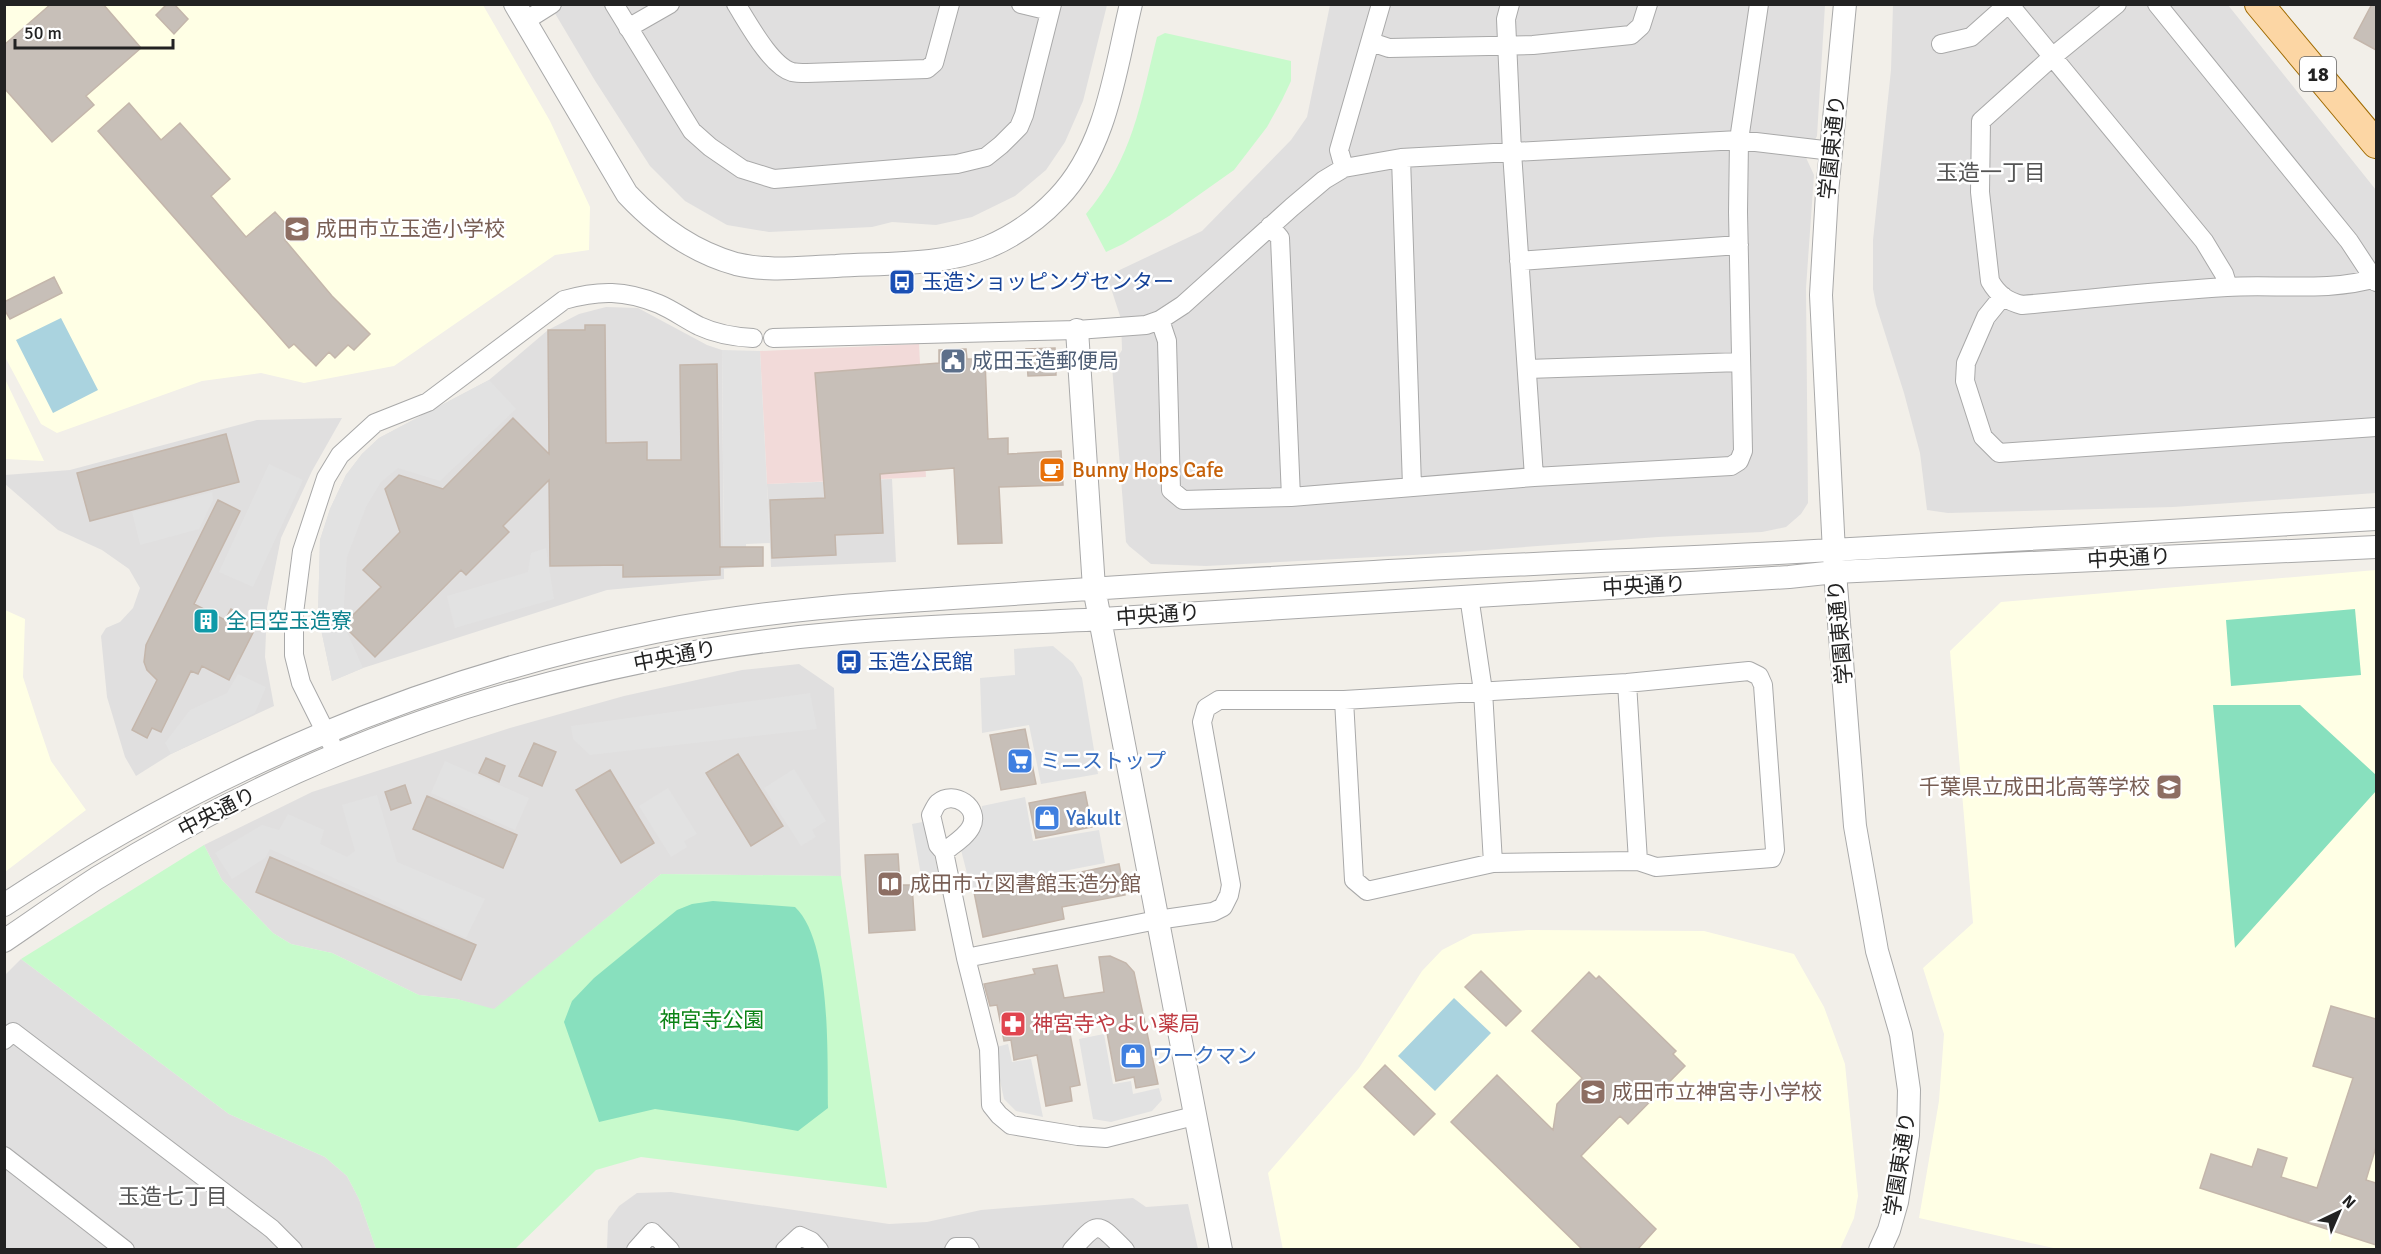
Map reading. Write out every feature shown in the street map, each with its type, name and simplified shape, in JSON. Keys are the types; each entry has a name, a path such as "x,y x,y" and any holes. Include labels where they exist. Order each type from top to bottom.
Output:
{"main road":[{"name":"18","path":"2259,4 2376,144"}],"street":[{"path":"552,4 520,13 627,194 664,229 710,254 737,264 769,269 891,263 968,254 1013,234 1039,215 1077,174 1091,149 1104,114 1131,4"},
{"path":"614,4 692,131 710,147 742,169 774,179 957,164 986,157 1012,135 1024,115 1051,8 1021,4"},
{"path":"628,28 670,4"},
{"path":"736,4 765,47 779,63 791,72 807,73 927,69 934,63 950,4"},
{"path":"1344,168 1339,150 1381,4"},
{"path":"1510,4 1506,19 1512,152 1534,477"},
{"path":"1371,42 1389,48 1533,45 1631,35 1641,26 1648,4"},
{"path":"1160,320 1167,341 1171,490 1183,500 1291,497 1534,477 1731,466 1739,461 1743,451 1738,140 1759,4"},
{"name":"学園東通り","path":"1845,4 1827,193 1821,295 1835,572 1855,825 1877,951 1901,1034 1910,1090 1908,1135 1897,1202 1889,1230 1880,1250"},
{"path":"1941,44 1971,37 2008,4 2204,241 2224,274 2228,287"},
{"path":"2117,4 2051,58 1981,121 1980,192 1990,281 1996,291 2010,302 2022,305 2228,287 2318,285 2376,279"},
{"path":"2157,4 2349,242 2376,279"},
{"path":"773,338 1077,330 1146,325 1160,320 1183,305 1324,180 1344,168 1401,158 1738,140 1832,151"},
{"path":"1401,158 1412,486"},
{"path":"1270,226 1280,238 1291,497"},
{"path":"1519,261 1738,245"},
{"path":"338,756 301,683 294,655 294,613 302,551 326,478 340,455 375,423 429,402 564,300 589,292 616,292 638,296 661,304 701,327 734,337 753,338"},
{"path":"2002,296 1986,317 1966,363 1965,381 1983,437 1999,453 2376,427"},
{"path":"1077,330 1094,588 1221,1250"},
{"path":"1527,369 1741,362"},
{"name":"中央通り","path":"4,905 154,813 274,753 325,732 425,693 513,665 656,632 736,617 835,606 1094,588 2376,519"},
{"name":"中央通り","path":"4,941 96,879 166,838 264,788 338,756 432,718 521,691 634,664 731,645 843,632 1099,619 1789,577 1835,572 2376,547"},
{"path":"1469,596 1484,691 1493,863"},
{"path":"966,958 1157,920 1213,912 1223,907 1229,895 1230,877 1202,722 1206,708 1219,700 1344,700 1627,683 1749,671 1759,676 1763,685 1776,850 1772,858 1656,867 1638,861 1493,863 1367,891 1354,880 1344,700"},
{"path":"1627,683 1638,861"},
{"path":"944,852 966,958 989,1050 991,1105 999,1115 1011,1125 1078,1136 1106,1138 1194,1116"},
{"path":"7,1032 272,1229 293,1250"},
{"path":"4,1156 125,1250"},
{"path":"1072,1250 1091,1229 1097,1227 1103,1228 1125,1250"},
{"path":"636,1250 652,1232 670,1250"},
{"path":"785,1250 800,1236 811,1241 819,1250"},
{"path":"954,1250 956,1247 968,1247 970,1250"}],"shaded area":[{"name":"成田市立玉造小学校","path":"4,5 483,5 550,121 590,207 589,250 555,255 394,366 304,383 261,373 202,381 57,433 41,424 5,357"},
{"path":"550,5 1107,5 1083,101 1065,142 1046,170 1015,196 972,217 936,225 892,222 872,227 769,232 727,225 685,201 650,166"},
{"path":"1330,5 1825,5 1817,136 1811,147 1802,149 1814,175 1806,288 1808,503 1801,514 1786,527 1762,532 1658,537 1432,554 1206,566 1151,564 1129,546 1126,542 1112,366 1122,350 1121,319 1107,276 1202,231 1291,140 1307,117"},
{"path":"1893,5 2228,5 2376,190 2376,493 2173,507 1948,513 1927,510 1920,453 1873,289 1873,240 1891,70"},
{"path":"606,307 638,308 707,345 722,350 724,579 607,590 363,668 332,681 318,615 320,540 330,509 346,475 362,454 379,438 489,380 548,330 579,314"},
{"name":"玉造ショッピングセンター","path":"919,344 926,477 767,484 760,351"},
{"path":"722,350 760,351 770,543 746,544 746,567 724,569"},
{"path":"5,379 44,461 5,459"},
{"path":"489,380 516,409 440,481 398,468 381,482 366,507 347,557 343,623 363,668 332,681 318,615 320,540 330,509 346,475 362,454 379,438"},
{"name":"全日空玉造寮","path":"342,418 312,471 281,538 267,608 265,657 274,706 171,754 136,776 125,757 107,697 101,636 106,628 120,622 133,608 140,588 129,569 102,550 58,530 5,484 5,475 70,470 257,420"},
{"path":"269,464 303,480 253,587 219,572"},
{"path":"892,479 896,562 771,567 767,484"},
{"path":"212,492 213,500 199,529 140,545 132,512"},
{"path":"546,548 554,599 455,628 447,596 528,572 531,553"},
{"name":"千葉県立成田北高等学校","path":"2376,570 2376,1249 2058,1249 1919,1218 1939,1101 1944,1034 1923,968 1973,923 1950,651 2001,602"},
{"path":"5,610 25,619 23,677 51,761 86,810 5,872"},
{"path":"1053,646 1073,663 1082,678 1098,774 1041,784 1029,725 982,733 980,678 1015,675 1014,649"},
{"path":"799,664 834,688 841,876 661,874 494,1010 457,999 419,995 332,953 291,944 273,933 222,880 204,845 312,792 510,728 624,696 742,670"},
{"path":"238,674 266,687 255,713 171,754 165,743 190,710 227,693"},
{"path":"810,693 817,729 590,755 573,739 571,726"},
{"path":"445,761 529,798 515,830 431,793"},
{"path":"794,769 826,821 812,830 816,837 801,846 764,788"},
{"path":"668,788 697,834 684,841 687,847 671,857 639,806"},
{"path":"377,795 397,862 485,899 466,938 270,849 265,858 232,879 215,853 262,825 279,830 288,814 324,830 320,844 347,857 355,851 342,805"},
{"path":"1025,797 1033,841 1099,830 1105,863 971,889 961,850 975,839 981,829 982,806"},
{"path":"928,821 940,884 923,887 912,824"},
{"name":"成田市立神宮寺小学校","path":"1529,930 1704,931 1794,954 1824,1007 1845,1064 1858,1196 1854,1218 1840,1249 1283,1250 1268,1173 1359,1068 1422,971 1442,950 1473,934"},
{"path":"21,959 229,1114 325,1157 347,1176 359,1199 376,1249 5,1250 5,975"},
{"path":"1104,1034 1113,1084 1131,1081 1133,1094 1159,1088 1162,1100 1152,1111 1111,1122 1093,1119 1079,1039"},
{"path":"1008,1044 1012,1062 1031,1059 1043,1117 1016,1111 1004,1099 993,1048"},
{"path":"671,1192 889,1224 927,1222 981,1210 1133,1198 1146,1207 1188,1204 1198,1249 607,1250 608,1221 619,1206 637,1193"}],"green space":[{"path":"1165,33 1291,61 1291,81 1267,127 1234,170 1169,216 1106,252 1086,214 1115,172 1125,151 1133,130 1157,37"},
{"path":"2355,609 2361,675 2231,686 2226,620"},
{"path":"2213,705 2300,705 2376,775 2376,791 2235,948"},
{"name":"神宮寺公園","path":"204,845 222,880 273,933 291,944 332,953 419,995 457,999 494,1009 661,874 841,876 887,1188 641,1157 596,1170 515,1249 376,1249 359,1199 347,1176 325,1157 229,1114 21,959"},
{"path":"713,901 795,907 807,924 816,946 825,1002 828,1108 798,1131 655,1109 599,1122 564,1022 572,1001 594,978 677,910 692,904"}],"water":[{"path":"61,318 98,390 53,413 16,340"},
{"path":"1454,998 1491,1033 1435,1091 1398,1056"}],"building":[{"path":"51,4 103,4 141,48 86,96 94,105 52,142 4,88 4,45"},
{"path":"167,4 174,4 188,19 174,34 156,15"},
{"path":"2372,4 2376,4 2376,50 2354,38"},
{"path":"129,103 161,140 180,123 230,179 211,196 246,237 275,212 294,233 285,240 332,296 370,334 354,350 348,345 335,358 329,352 316,366 294,344 289,348 98,131"},
{"path":"54,277 62,293 10,319 4,309 4,302"},
{"path":"585,325 605,325 606,443 647,442 647,460 681,460 680,365 717,364 720,547 763,547 763,566 720,567 720,575 623,577 623,565 550,566 549,480 503,526 509,532 466,575 461,570 375,657 343,625 381,587 363,570 400,532 385,489 399,475 443,489 513,418 549,454 548,330 585,330"},
{"path":"1055,348 1056,375 1028,376 1026,349"},
{"path":"966,349 967,359 985,359 988,439 1008,438 1008,454 1061,451 1063,485 999,487 1002,543 958,544 954,468 880,474 883,533 835,535 836,555 772,558 770,500 825,498 815,373 939,363 939,350"},
{"path":"226,434 239,482 90,521 77,473"},
{"name":"全日空玉造寮","path":"218,500 240,511 194,604 225,620 231,609 258,623 229,680 202,666 198,674 191,671 161,732 152,728 147,738 132,730 157,680 147,670 144,662 146,645"},
{"path":"1025,729 1036,784 1001,790 990,735"},
{"path":"534,743 556,752 542,786 519,776"},
{"path":"738,754 783,826 751,846 706,773"},
{"path":"486,758 505,766 499,782 479,773"},
{"path":"610,770 654,843 621,863 576,790"},
{"path":"405,785 411,803 391,810 385,792"},
{"path":"1085,792 1092,827 1036,838 1029,803"},
{"path":"427,796 517,835 503,868 413,829"},
{"path":"898,854 900,885 912,885 915,930 869,933 865,855"},
{"path":"270,857 476,945 461,980 256,892"},
{"path":"1119,864 1125,895 1062,907 1064,919 983,937 974,892 1015,884 1016,886"},
{"path":"1110,956 1126,963 1134,972 1158,1084 1136,1088 1134,1077 1116,1081 1105,1022 1069,1029 1080,1085 1070,1087 1072,1101 1046,1106 1037,1055 1014,1060 1011,1040 1004,1041 997,1005 990,1006 984,984 1035,974 1033,969 1057,965 1064,998 1104,992 1099,957"},
{"path":"1481,971 1521,1011 1506,1026 1465,987"},
{"path":"1589,972 1596,979 1599,976 1676,1051 1673,1054 1685,1066 1628,1124 1620,1116 1581,1156 1656,1229 1637,1250 1583,1250 1451,1122 1497,1075 1553,1130 1557,1104 1582,1078 1532,1031"},
{"path":"2331,1006 2376,1019 2376,1147 2366,1180 2376,1183 2376,1245 2200,1188 2211,1154 2252,1167 2258,1149 2287,1158 2281,1177 2317,1188 2353,1078 2313,1066"},
{"path":"1385,1065 1435,1114 1414,1135 1364,1087"}],"place":[{"name":"成田市立玉造小学校","path":"297,229"},
{"name":"玉造ショッピングセンター","path":"902,282"},
{"name":"成田玉造郵便局","path":"953,361"},
{"name":"Bunny Hops Cafe","path":"1052,470"},
{"name":"全日空玉造寮","path":"206,621"},
{"name":"玉造公民館","path":"849,662"},
{"name":"ミニストップ","path":"1020,761"},
{"name":"千葉県立成田北高等学校","path":"2169,787"},
{"name":"Yakult","path":"1047,818"},
{"name":"成田市立図書館玉造分館","path":"890,884"},
{"name":"神宮寺やよい薬局","path":"1013,1024"},
{"name":"ワークマン","path":"1133,1056"},
{"name":"成田市立神宮寺小学校","path":"1593,1092"}],"district":[{"name":"玉造一丁目","path":"1991,172"},
{"name":"玉造七丁目","path":"173,1196"}]}
